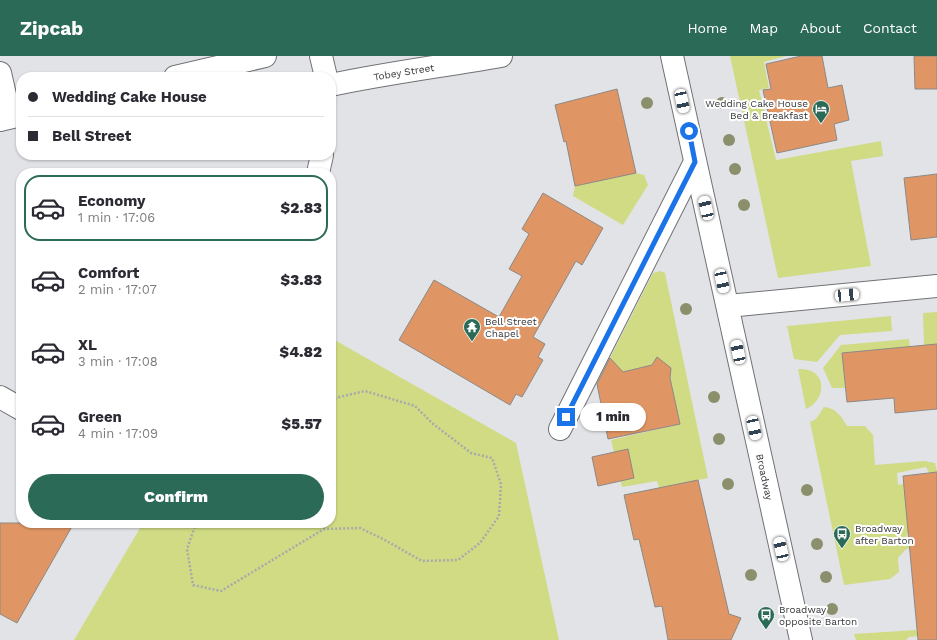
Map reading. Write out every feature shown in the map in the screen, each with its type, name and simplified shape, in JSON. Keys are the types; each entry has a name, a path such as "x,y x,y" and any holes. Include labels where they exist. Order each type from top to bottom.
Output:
{"street":[{"path":"196,72 265,56"},
{"path":"321,56 325,72"},
{"name":"Tobey Street","path":"336,84 372,76 439,67 501,56"},
{"name":"Broadway","path":"672,56 801,640"},
{"path":"0,73 10,117"},
{"path":"560,429 695,162"},
{"path":"728,306 937,286"},
{"path":"0,396 16,406"}],"path":[{"path":"194,528 187,549 193,586 221,591 324,529 360,528 422,561 458,560 480,543 499,516 501,484 492,458 471,454 432,423 416,406 365,391 336,398"}],"green space":[{"path":"730,56 786,56 764,62 769,88 759,90 776,160 881,141 883,156 851,161 871,266 778,278"},
{"path":"636,173 644,175 648,185 623,225 573,196 575,186"},
{"path":"660,271 665,273 708,478 659,488 657,481 622,487 611,440 680,424 670,378 671,368 657,358 652,365 623,372 605,368 653,273"},
{"path":"937,312 937,344 924,346 923,313"},
{"path":"891,316 892,331 840,335 817,362 794,359 787,326"},
{"path":"909,339 910,347 842,353 845,388 832,388 823,368 841,345"},
{"path":"336,341 516,443 559,640 74,640 140,528 336,528"},
{"path":"798,369 807,370 814,373 819,377 821,383 820,395 817,401 806,409"},
{"path":"824,407 835,411 847,426 865,426 873,435 875,465 924,461 935,463 937,472 929,473 926,467 897,473 898,485 904,484 909,530 905,540 937,538 937,546 906,549 898,558 899,572 890,579 844,585 810,422 816,419"},
{"path":"916,630 919,636 909,637 906,640 856,640 854,634"}],"building":[{"path":"801,56 822,56 828,88 842,85 849,120 834,124 837,140 777,153 763,90 771,89 766,64"},
{"path":"914,56 937,56 937,89 915,89"},
{"path":"617,89 636,173 575,186 566,141 564,142 555,105"},
{"path":"937,174 937,237 911,240 904,178"},
{"path":"543,193 603,228 582,265 576,261 533,337 545,344 538,357 543,360 522,397 516,394 510,405 399,340 434,280 499,317 522,276 509,269 529,234 522,229"},
{"path":"937,344 937,409 895,413 894,398 847,402 842,353"},
{"path":"657,357 671,368 670,378 680,424 608,439 597,384 610,358 623,372 652,365"},
{"path":"628,449 634,478 598,486 592,457"},
{"path":"937,472 937,640 918,640 903,476"},
{"path":"698,480 729,614 741,618 731,640 668,640 662,606 655,607 639,539 634,540 624,495"},
{"path":"0,523 16,523 16,528 71,528 17,623 0,614"}],"place":[{"name":"Wedding Cake House Bed & Breakfast","path":"821,124"},
{"name":"Bell Street Chapel","path":"472,342"},
{"name":"Broadway after Barton","path":"842,549"},
{"name":"Broadway opposite Barton","path":"766,630"}],"route":[{"path":"566,417 695,162 689,131"}]}
